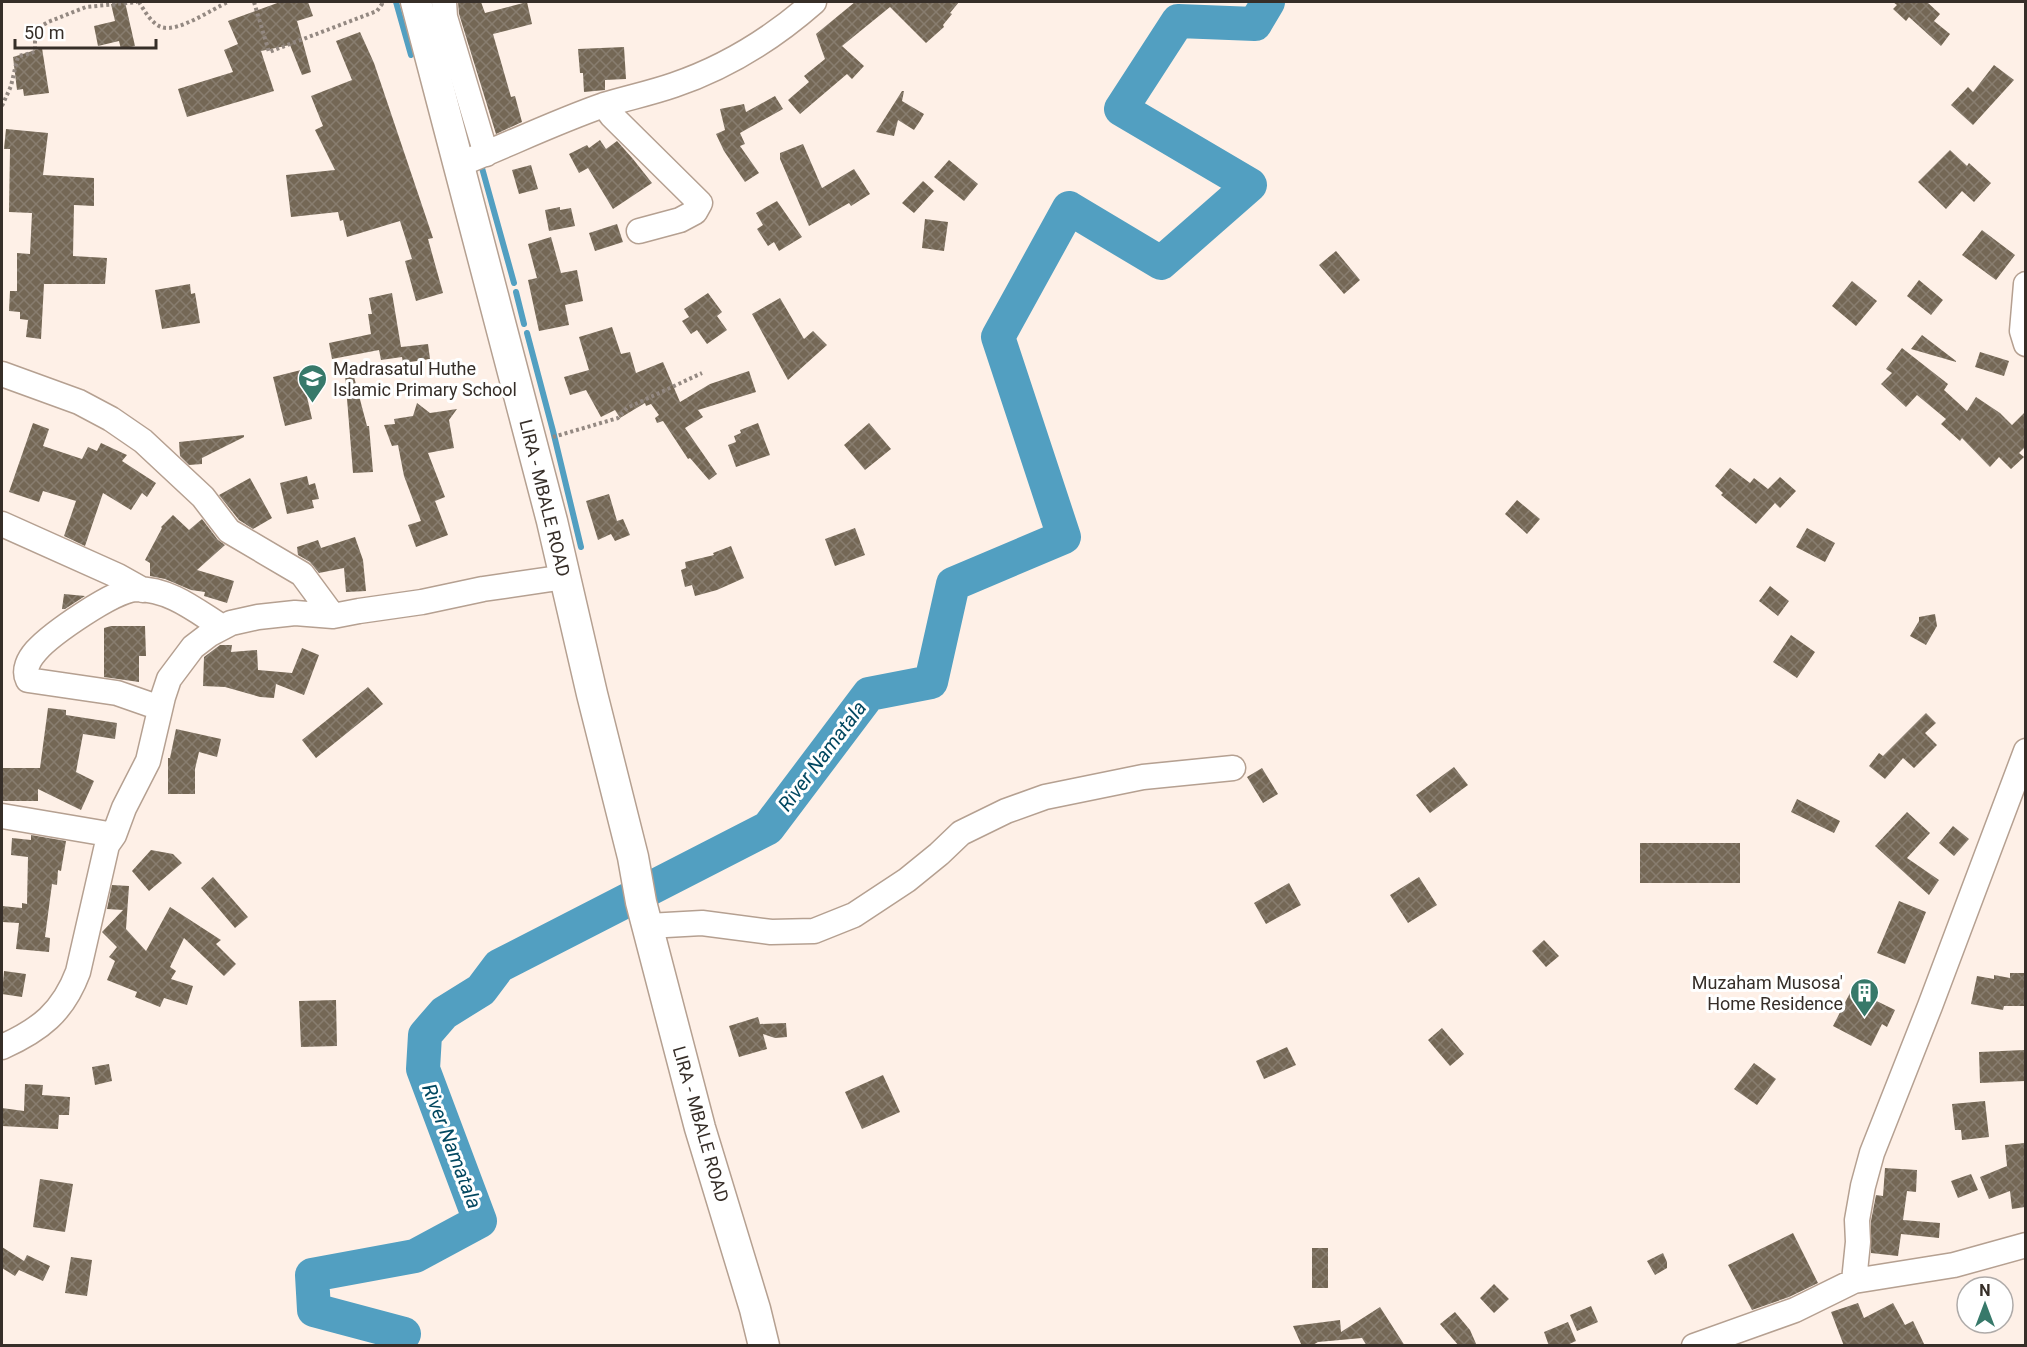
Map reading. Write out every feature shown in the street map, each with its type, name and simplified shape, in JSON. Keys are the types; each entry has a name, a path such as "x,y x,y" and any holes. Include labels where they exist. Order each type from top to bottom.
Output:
{"main road":[{"name":"LIRA - MBALE ROAD","path":"416,2 473,159 532,442 633,857 644,914 700,1128 764,1346"}],"street":[{"path":"444,2 473,159 604,105 675,85 719,66 755,48 792,22 814,2"},
{"path":"604,105 612,116 700,202 695,212 680,220 639,231"},
{"path":"2025,284 2022,330 2025,344"},
{"path":"2,374 79,402 111,419 143,441 203,497 229,531 302,574 333,616"},
{"path":"2,524 118,576 143,590"},
{"path":"2,1047 34,1031 60,1007 71,990 78,972 107,845 114,835 124,808 148,761 169,679 193,647 222,627 258,617 286,614 333,616 565,577"},
{"path":"160,708 117,693 28,680 25,674 27,666 36,651 92,607 127,591 143,590 170,594 222,627"},
{"path":"1854,1281 1858,1242 1857,1220 1872,1153 1930,1006 2025,751"},
{"path":"644,914 771,932 814,931 854,915 907,880 961,833 1006,811 1045,797 1143,777 1233,768"},
{"path":"2,816 114,835"},
{"path":"1694,1346 1795,1310 1854,1281 1954,1265 2025,1245"}],"path":[{"path":"2,105 11,86 16,60 19,56 35,52 35,30 48,22 86,7 138,2 159,27 166,28 184,24 228,2"},
{"path":"254,2 269,52 377,11 382,2"},
{"path":"532,442 618,418 627,408 702,373"}],"building":[{"path":"125,2 135,46 121,49 119,41 98,46 94,26 115,21 111,4"},
{"path":"280,2 308,2 313,16 297,21 311,72 302,75 290,45 261,51 274,91 187,117 178,89 233,72 224,50 238,44 228,21"},
{"path":"458,2 481,2 485,13 527,2 532,24 493,34 511,97 515,96 522,122 496,134 459,14"},
{"path":"855,2 959,2 950,13 952,14 943,25 944,27 926,43 890,7 842,46 864,66 852,79 847,74 800,114 788,100 809,82 804,76 825,59 816,34"},
{"path":"1893,2 1927,2 1940,14 1934,21 1950,34 1941,46 1909,17 1906,21 1893,9 1897,5"},
{"path":"360,32 374,63 433,238 428,239 443,293 416,301 405,261 412,259 400,221 347,237 343,220 340,221 338,212 291,217 286,175 335,170 315,130 323,126 311,96 352,80 336,41"},
{"path":"624,47 626,79 605,80 605,90 584,92 578,49"},
{"path":"42,48 49,93 24,96 23,89 17,90 13,57"},
{"path":"1994,65 2014,80 1973,125 1951,105 1968,87 1973,92"},
{"path":"904,91 902,101 924,114 920,121 914,130 898,120 894,136 876,132"},
{"path":"775,96 783,109 740,133 745,144 740,146 759,173 745,182 724,151 716,134 725,130 720,109 744,104 746,112"},
{"path":"6,129 48,133 43,175 94,178 94,206 74,205 73,256 107,258 105,284 44,284 41,339 26,337 28,320 20,319 20,312 9,311 10,291 17,291 17,253 30,254 32,213 9,212 10,149 4,149"},
{"path":"600,140 606,149 617,141 652,183 613,209 588,168 579,173 569,154 587,145 589,148"},
{"path":"803,144 822,188 854,169 870,194 851,206 849,203 809,226 780,159 780,153"},
{"path":"1950,150 1967,166 1969,163 1991,183 1974,202 1962,191 1946,209 1918,182"},
{"path":"949,160 978,184 964,201 934,177"},
{"path":"531,165 538,189 519,194 512,170"},
{"path":"923,181 934,191 914,213 902,203"},
{"path":"777,201 802,237 779,251 774,242 768,246 757,229 763,225 756,213"},
{"path":"560,207 560,210 571,208 575,226 549,231 545,210"},
{"path":"925,219 948,222 944,251 922,248"},
{"path":"617,224 623,242 595,251 589,233"},
{"path":"1982,230 2015,255 1996,280 1962,255"},
{"path":"551,237 561,273 577,270 583,301 565,305 569,325 539,331 528,280 537,278 528,244"},
{"path":"1336,251 1360,280 1344,294 1319,265"},
{"path":"1919,280 1943,300 1931,315 1907,296"},
{"path":"1852,281 1877,301 1856,326 1832,306"},
{"path":"190,284 191,294 195,293 200,323 162,329 155,290"},
{"path":"392,293 401,347 428,344 430,359 403,363 402,357 381,360 379,350 332,359 329,343 371,334 368,314 372,314 369,298"},
{"path":"708,293 722,312 717,316 727,330 707,344 697,330 691,334 682,321 689,317 684,309"},
{"path":"780,298 804,339 813,331 827,345 788,380 752,314"},
{"path":"612,327 621,354 630,352 636,373 663,362 680,402 710,384 749,371 756,392 698,410 703,417 685,428 717,474 709,480 690,458 688,459 663,421 657,423 655,418 659,415 651,404 646,406 645,403 620,418 615,410 601,417 586,390 570,395 564,377 589,370 579,337"},
{"path":"1922,335 1956,361 1956,362 1911,349"},
{"path":"1902,348 1948,384 1944,390 1967,411 1976,397 2000,413 2012,425 2025,412 2025,447 2019,453 2024,457 2011,469 1999,457 1990,467 1962,438 1960,441 1941,424 1946,419 1917,395 1906,407 1881,384 1892,373 1886,369"},
{"path":"1980,352 2009,361 2004,376 1975,367"},
{"path":"301,370 312,419 285,426 273,377"},
{"path":"353,373 367,426 369,426 373,472 353,473 345,374"},
{"path":"417,403 430,413 457,409 449,420 454,448 428,453 445,497 435,501 448,535 416,547 408,525 421,521 404,476 398,445 392,446 384,425 395,424 394,419 413,416"},
{"path":"33,423 49,429 43,446 82,459 88,447 97,451 101,443 127,455 122,461 156,483 147,497 142,493 131,510 103,493 85,546 64,536 76,501 43,491 39,502 9,492"},
{"path":"758,423 770,455 736,467 728,445 736,442 734,436 741,433 740,430"},
{"path":"869,423 891,449 865,470 844,445"},
{"path":"244,435 202,458 202,464 189,465 180,456 179,442"},
{"path":"1730,468 1750,483 1754,478 1768,489 1780,477 1796,491 1780,508 1775,503 1756,524 1721,495 1723,493 1715,486"},
{"path":"307,476 309,485 315,483 319,499 312,500 314,508 287,514 280,483"},
{"path":"250,478 272,518 253,529 239,520 219,495"},
{"path":"609,494 617,521 623,519 630,535 615,541 611,534 598,540 586,501"},
{"path":"1517,500 1540,519 1527,534 1505,514"},
{"path":"173,515 189,530 202,519 218,540 225,545 197,570 234,581 227,603 204,596 205,592 191,590 165,579 150,576 150,563 145,560 161,527"},
{"path":"855,528 865,555 835,566 825,539"},
{"path":"1807,528 1835,543 1825,562 1796,547"},
{"path":"355,537 363,560 366,591 346,592 344,568 319,573 310,562 298,555 297,547 318,540 321,548"},
{"path":"731,546 744,578 717,590 695,596 692,585 685,587 681,570 686,568 685,562 714,555 713,553"},
{"path":"1770,586 1789,601 1778,616 1759,601"},
{"path":"64,594 85,596 62,609"},
{"path":"1935,614 1937,626 1926,645 1910,636 1919,617"},
{"path":"145,626 146,656 139,656 139,682 104,677 104,628"},
{"path":"1791,635 1815,652 1797,678 1773,662"},
{"path":"220,645 232,645 231,652 257,650 258,670 292,673 302,648 319,655 304,695 276,684 274,698 260,697 225,687 203,686 204,657"},
{"path":"368,687 383,704 316,758 302,740"},
{"path":"48,708 66,710 66,715 117,723 115,739 83,734 76,772 94,781 81,810 38,789 38,801 2,801 2,768 40,768"},
{"path":"1926,713 1936,723 1925,733 1937,745 1914,768 1903,758 1885,779 1869,766 1879,753 1883,756"},
{"path":"176,729 221,739 217,757 199,752 195,769 195,794 168,794 168,758 170,758"},
{"path":"1454,767 1468,785 1430,813 1416,795"},
{"path":"1262,768 1278,794 1263,803 1247,777"},
{"path":"1797,799 1840,821 1834,833 1791,812"},
{"path":"1907,812 1930,833 1907,858 1939,880 1929,895 1875,846"},
{"path":"1953,826 1969,839 1954,856 1939,843"},
{"path":"31,835 66,841 61,871 58,870 57,885 52,884 45,937 50,938 49,952 16,949 19,923 2,922 2,906 22,908 22,903 27,904 28,857 11,855 12,838 31,840"},
{"path":"1640,843 1740,843 1740,883 1640,883"},
{"path":"151,850 173,854 182,863 149,891 132,871"},
{"path":"213,877 248,917 235,928 201,888"},
{"path":"1419,877 1437,905 1408,923 1390,895"},
{"path":"1289,883 1301,905 1266,924 1254,903"},
{"path":"112,885 129,886 126,929 146,951 170,907 221,940 216,944 236,964 224,976 184,938 170,967 176,971 171,979 193,986 187,1005 164,998 160,1007 135,997 137,992 107,980 115,961 109,957 117,947 102,932 123,910 107,909"},
{"path":"1899,901 1926,912 1905,964 1877,953"},
{"path":"1544,940 1559,956 1546,967 1532,951"},
{"path":"4,971 26,974 22,997 2,994"},
{"path":"2010,973 2025,973 2025,1006 2004,1006 2003,1010 1971,1004 1977,976 1994,979 1994,975 2010,978"},
{"name":"Muzaham Musosa' Home Residence","path":"1852,989 1895,1010 1887,1027 1882,1024 1871,1046 1833,1026"},
{"path":"336,1000 337,1046 301,1047 299,1001"},
{"path":"758,1017 760,1024 786,1023 787,1037 775,1038 763,1034 767,1049 739,1057 729,1026"},
{"path":"1442,1028 1464,1054 1450,1066 1428,1040"},
{"path":"1287,1047 1296,1065 1264,1079 1256,1061"},
{"path":"2025,1050 2025,1081 1980,1083 1979,1052"},
{"path":"1754,1063 1776,1079 1757,1105 1734,1089"},
{"path":"109,1064 112,1081 95,1085 92,1067"},
{"path":"883,1075 900,1112 862,1129 845,1092"},
{"path":"25,1084 43,1085 42,1095 70,1097 69,1115 59,1115 58,1129 2,1126 2,1108 24,1111"},
{"path":"1985,1101 1989,1137 1962,1140 1961,1130 1955,1130 1952,1104"},
{"path":"2025,1143 2025,1207 2012,1209 2010,1191 1989,1199 1980,1177 2007,1166 2005,1145"},
{"path":"1885,1168 1917,1170 1916,1192 1907,1191 1903,1220 1940,1223 1939,1238 1901,1234 1898,1256 1871,1253 1871,1221 1876,1195 1883,1196"},
{"path":"1971,1174 1978,1190 1958,1198 1951,1181"},
{"path":"40,1179 73,1184 65,1232 33,1227"},
{"path":"1793,1233 1818,1283 1789,1297 1752,1310 1728,1265"},
{"path":"2,1247 24,1261 27,1255 50,1266 43,1281 19,1270 15,1276 2,1268"},
{"path":"1312,1248 1328,1248 1328,1288 1312,1288"},
{"path":"1663,1253 1667,1268 1655,1275 1647,1261"},
{"path":"71,1257 92,1260 87,1296 65,1293"},
{"path":"1494,1284 1509,1299 1494,1313 1480,1298"},
{"path":"1858,1303 1864,1318 1893,1303 1905,1325 1913,1321 1925,1346 1844,1346 1831,1312"},
{"path":"1591,1306 1598,1322 1577,1331 1570,1315"},
{"path":"1380,1307 1405,1346 1367,1346 1362,1338 1318,1342 1311,1346 1302,1346 1293,1326 1340,1320 1341,1332"},
{"path":"1455,1312 1470,1330 1477,1346 1459,1346 1440,1324"},
{"path":"1568,1322 1576,1341 1565,1346 1549,1346 1544,1332"}],"waterway":[{"path":"396,2 411,55"},
{"name":"River Namatala","path":"393,1346 404,1334 314,1310 312,1275 415,1256 480,1221 423,1069 425,1035 444,1013 481,990 499,966 768,828 869,694 931,682 953,584 1064,537 998,337 1069,208 1161,263 1250,185 1121,109 1178,21 1255,24 1268,2"},
{"path":"482,168 514,283"},
{"path":"516,292 524,324"},
{"path":"527,333 581,547"}],"place":[{"name":"Madrasatul Huthe Islamic Primary School","path":"312,404"},
{"name":"Muzaham Musosa' Home Residence","path":"1864,1018"}]}
